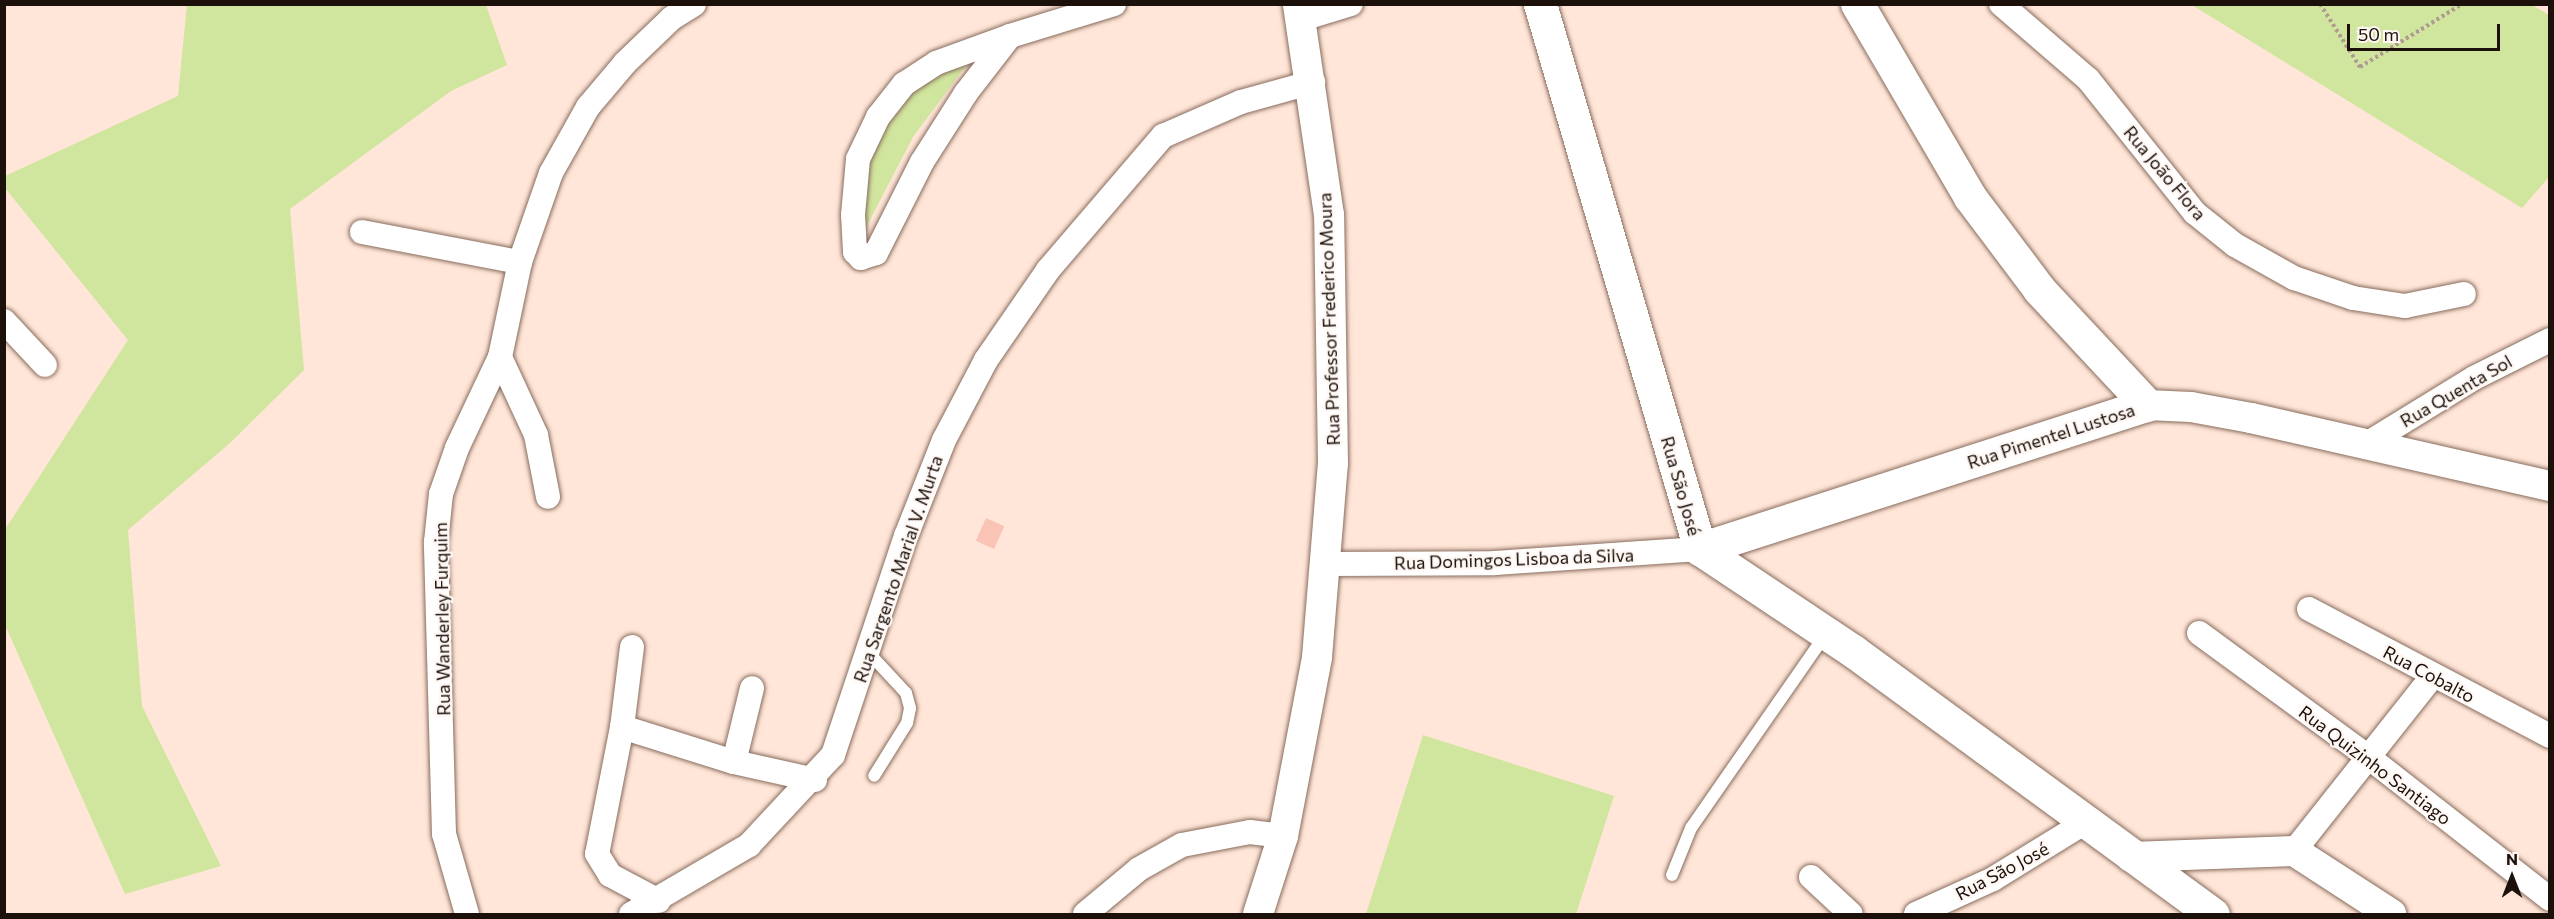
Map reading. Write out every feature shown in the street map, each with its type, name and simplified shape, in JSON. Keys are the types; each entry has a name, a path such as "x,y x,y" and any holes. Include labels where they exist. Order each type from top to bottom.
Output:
{"main road":[{"name":"Rua São José","path":"1540,4 1700,549 1827,633 2131,857 2188,905 2213,915"},
{"path":"1857,4 1970,197 2039,289 2147,405"},
{"name":"Rua Pimentel Lustosa","path":"1700,549 2147,405"}],"street":[{"name":"Rua Wanderley Furquim","path":"467,915 444,834 436,542 441,494 457,448 500,357 520,262 551,173 588,107 625,63 672,18 694,4"},
{"path":"1010,36 922,162 876,253 861,258 855,252 853,215 858,159 878,117 904,84 936,63 1010,36 1114,4"},
{"path":"1300,12 1351,4"},
{"name":"Rua João Flora","path":"2001,4 2088,79 2195,213 2235,245 2294,278 2353,298 2406,306 2464,294"},
{"name":"Rua Professor Frederico Moura","path":"1258,915 1283,836 1317,657 1328,564 1333,463 1329,227 1313,82 1300,12"},
{"name":"Rua Sargento Marial V. Murta","path":"632,915 659,901 748,845 814,780 833,755 848,719 866,650 944,440 986,360 1048,270 1162,136 1241,102 1313,82"},
{"path":"362,232 520,262"},
{"path":"4,321 45,365"},
{"name":"Rua Quenta Sol","path":"2365,445 2474,378 2550,340"},
{"path":"500,357 536,435 548,497"},
{"name":"Rua Pimentel Lustosa","path":"2147,405 2191,407 2550,486"},
{"name":"Rua Domingos Lisboa da Silva","path":"1328,564 1495,563 1700,549"},
{"name":"Rua Cobalto","path":"2309,609 2432,677 2550,736"},
{"name":"Rua Quizinho Santiago","path":"2199,633 2367,756 2550,899"},
{"path":"632,647 622,727 597,854 610,875 659,901"},
{"path":"2294,851 2367,756 2432,677"},
{"path":"734,762 752,688"},
{"path":"622,727 734,762 814,780"},
{"name":"Rua São José","path":"1917,915 2033,857 2084,823"},
{"path":"1085,915 1139,869 1182,845 1250,832 1283,836"},
{"path":"2131,857 2294,851 2391,915"},
{"path":"1811,877 1851,915"}],"lane":[{"path":"1672,875 1691,828 1827,633"},
{"path":"866,650 906,693 910,708 908,723 874,776"}],"path":[{"path":"2320,4 2360,67 2462,4"}],"green space":[{"path":"187,4 486,5 507,65 451,91 290,209 304,370 230,443 128,530 142,706 221,866 125,894 5,625 4,531 128,340 5,188 5,176 178,96"},
{"path":"2192,5 2532,5 2549,15 2549,177 2522,208"},
{"path":"968,63 913,137 860,239 862,164 913,79"},
{"path":"1423,735 1614,796 1576,914 1366,914"}],"building":[{"path":"986,518 1004,526 994,549 976,541"}]}
